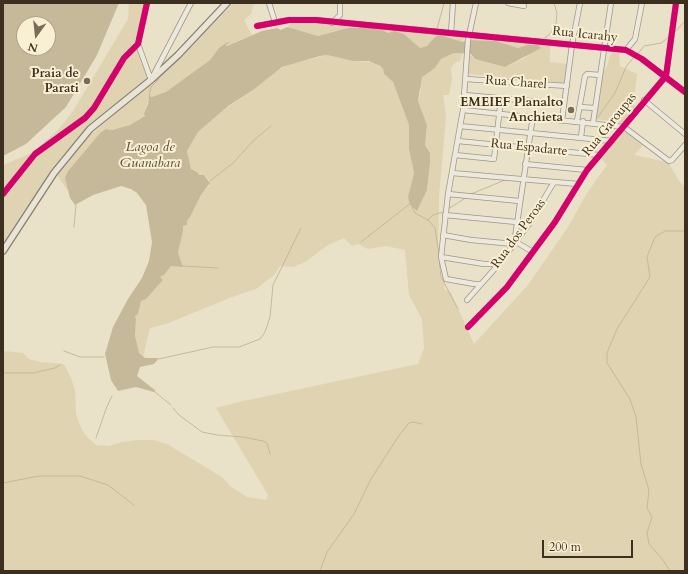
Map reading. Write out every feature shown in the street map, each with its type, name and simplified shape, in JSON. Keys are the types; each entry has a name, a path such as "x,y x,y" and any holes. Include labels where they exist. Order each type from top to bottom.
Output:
{"main road":[{"path":"3,251 70,151 90,129 178,55 227,3"}],"street":[{"path":"3,194 35,154 85,118 94,108 124,58 138,44 147,3"},
{"path":"151,79 191,3"},
{"path":"269,3 275,22"},
{"path":"332,23 340,15 340,3"},
{"path":"451,33 454,3"},
{"path":"476,3 469,35 465,95 448,194 441,257 446,279 481,284"},
{"path":"509,3 524,6"},
{"path":"562,120 572,45 580,3"},
{"path":"593,123 611,3"},
{"path":"626,50 636,39 642,3"},
{"path":"666,76 676,3"},
{"name":"Rua Icarahy","path":"257,26 275,22 300,20 626,50 666,76 685,92"},
{"path":"138,44 151,79"},
{"path":"581,137 580,107 585,76 587,74 600,75"},
{"name":"Rua Garoupas","path":"468,327 507,287 558,217 587,170 624,127 644,100 666,76"},
{"name":"Rua Charel","path":"466,79 567,86"},
{"name":"Rua Charel","path":"465,95 564,104"},
{"path":"455,155 494,158 501,99"},
{"path":"644,100 685,134"},
{"path":"580,107 595,108"},
{"path":"463,110 533,116 624,127 666,160 672,160 685,145"},
{"path":"515,243 516,222 533,116"},
{"path":"460,126 612,141"},
{"name":"Rua Espadarte","path":"458,141 600,155"},
{"path":"525,164 587,170"},
{"path":"452,173 578,184"},
{"name":"Rua dos Peroas","path":"467,300 499,264 515,243 539,209 554,182"},
{"path":"448,194 519,201"},
{"path":"445,215 516,222"},
{"path":"443,234 471,240 515,243 533,252"},
{"path":"441,257 484,264 499,264"}],"shaded area":[{"path":"129,3 145,3 135,43 148,77 78,138 45,181 3,247 3,165 32,153 58,130 73,111 128,19"},
{"path":"234,3 256,3 253,6 251,14 244,20 252,35 226,46 230,41 219,48 210,60 164,94 152,97 149,96 144,117 130,125 112,130 106,129 100,133 68,171 68,191 56,174 81,144 151,81 162,74"},
{"path":"304,19 431,32 464,37 462,43 438,35 427,46 420,48 404,34 396,31 388,33 369,27 348,28 318,36 288,28 291,20"},
{"path":"473,37 550,45 550,62 567,64 564,83 467,74 469,54 475,59 505,67 525,58 536,46 527,45 518,48 496,41 472,40"},
{"path":"614,51 619,52 620,66 637,74 635,91 629,99 636,107 623,123 596,119 602,74 607,66 610,56"},
{"path":"454,53 462,54 460,61 456,62 451,68 452,80 449,95 443,95 446,117 439,197 438,262 440,275 445,282 444,289 451,293 474,344 528,285 568,227 587,193 607,165 599,157 622,131 625,130 644,144 634,155 668,162 679,181 685,187 685,571 3,571 3,351 23,353 29,359 40,362 64,364 75,390 76,414 80,425 85,435 96,445 109,446 122,442 138,440 154,440 167,444 222,477 230,486 247,497 266,500 268,495 216,408 418,364 424,348 422,319 409,295 405,250 386,246 368,249 358,244 352,246 344,238 328,245 305,262 293,267 280,266 274,275 256,289 232,297 166,324 150,328 143,357 137,350 135,315 138,314 141,301 146,299 163,280 160,277 164,275 171,266 183,266 179,260 178,253 183,226 186,225 201,195 209,186 210,181 204,175 199,175 191,169 187,150 198,132 217,114 253,90 274,72 288,65 327,55 353,61 371,62 382,68 384,74 393,82 409,125 409,149 414,173 408,197 410,205 417,211 427,190 430,163 430,153 425,145 427,125 418,102 421,91 419,83 422,76 435,68 441,59"}],"water":[{"path":"3,3 119,3 97,55 66,107 26,144 3,156"},
{"name":"Lagoa de Guanabara","path":"287,27 318,36 348,28 368,27 388,33 395,31 404,34 420,48 427,46 436,36 440,35 462,42 468,40 496,41 518,48 527,45 538,45 541,48 505,67 475,59 471,54 454,53 441,59 435,68 422,77 418,101 427,125 425,145 430,153 430,163 427,190 417,211 410,205 408,197 414,173 409,149 409,125 393,82 384,74 383,69 380,66 369,61 353,61 327,55 320,56 282,67 253,90 228,106 198,132 187,151 191,169 199,175 204,175 210,183 201,195 187,221 187,225 183,226 178,253 183,267 171,266 164,275 160,277 163,280 146,299 141,301 138,314 135,316 135,336 139,353 145,358 159,358 154,364 140,367 137,376 156,391 154,392 136,387 118,391 111,380 105,354 113,327 128,299 142,278 149,261 152,242 146,205 137,193 131,189 121,186 93,195 75,205 70,198 65,178 68,171 100,133 106,129 112,130 130,125 145,116 144,114 149,96 152,97 166,92 210,60 219,48 226,43 231,41 226,45 227,46 262,31 277,28 281,30"}],"waterway":[{"path":"437,29 444,3"},
{"path":"542,40 551,33 556,24 557,13 554,3"},
{"path":"675,32 685,21"},
{"path":"637,55 644,46 661,43 669,37"},
{"path":"598,117 615,93 626,67 634,57"},
{"path":"149,97 151,87 159,79"},
{"path":"210,181 233,163 253,141 271,126"},
{"path":"471,194 505,180"},
{"path":"448,209 467,197"},
{"path":"361,242 411,203"},
{"path":"74,227 76,205"},
{"path":"412,207 415,213 428,220 435,228 439,254"},
{"path":"428,220 433,215 443,212"},
{"path":"159,359 213,347 239,347 260,339 265,332 270,317 273,285 301,228"},
{"path":"670,571 663,560 649,544 647,533 652,517 647,508 649,490 641,464 636,417 630,399 607,363 607,353 617,329 650,277 647,257 655,237 665,231 685,231"},
{"path":"439,260 441,277 458,309"},
{"path":"182,266 218,268"},
{"path":"64,351 80,357 104,357"},
{"path":"3,373 33,373 55,368 60,365"},
{"path":"155,392 171,405"},
{"path":"96,438 112,396"},
{"path":"173,408 179,415 202,432 263,441 267,443 270,454"},
{"path":"320,571 327,552 354,514 371,479 400,434 409,423 413,422 422,424"},
{"path":"3,483 39,476 80,476 108,485 134,505"}],"cycle path":[{"path":"3,194 35,154 85,118 94,108 124,58 138,44 147,3"},
{"path":"468,327 507,287 555,222 587,170 666,76 676,3"},
{"path":"257,26 289,20 316,20 626,50 642,59 685,92"}],"place":[{"name":"Praia de Parati","path":"87,81"},
{"name":"EMEIEF Planalto Anchieta","path":"571,110"}]}
